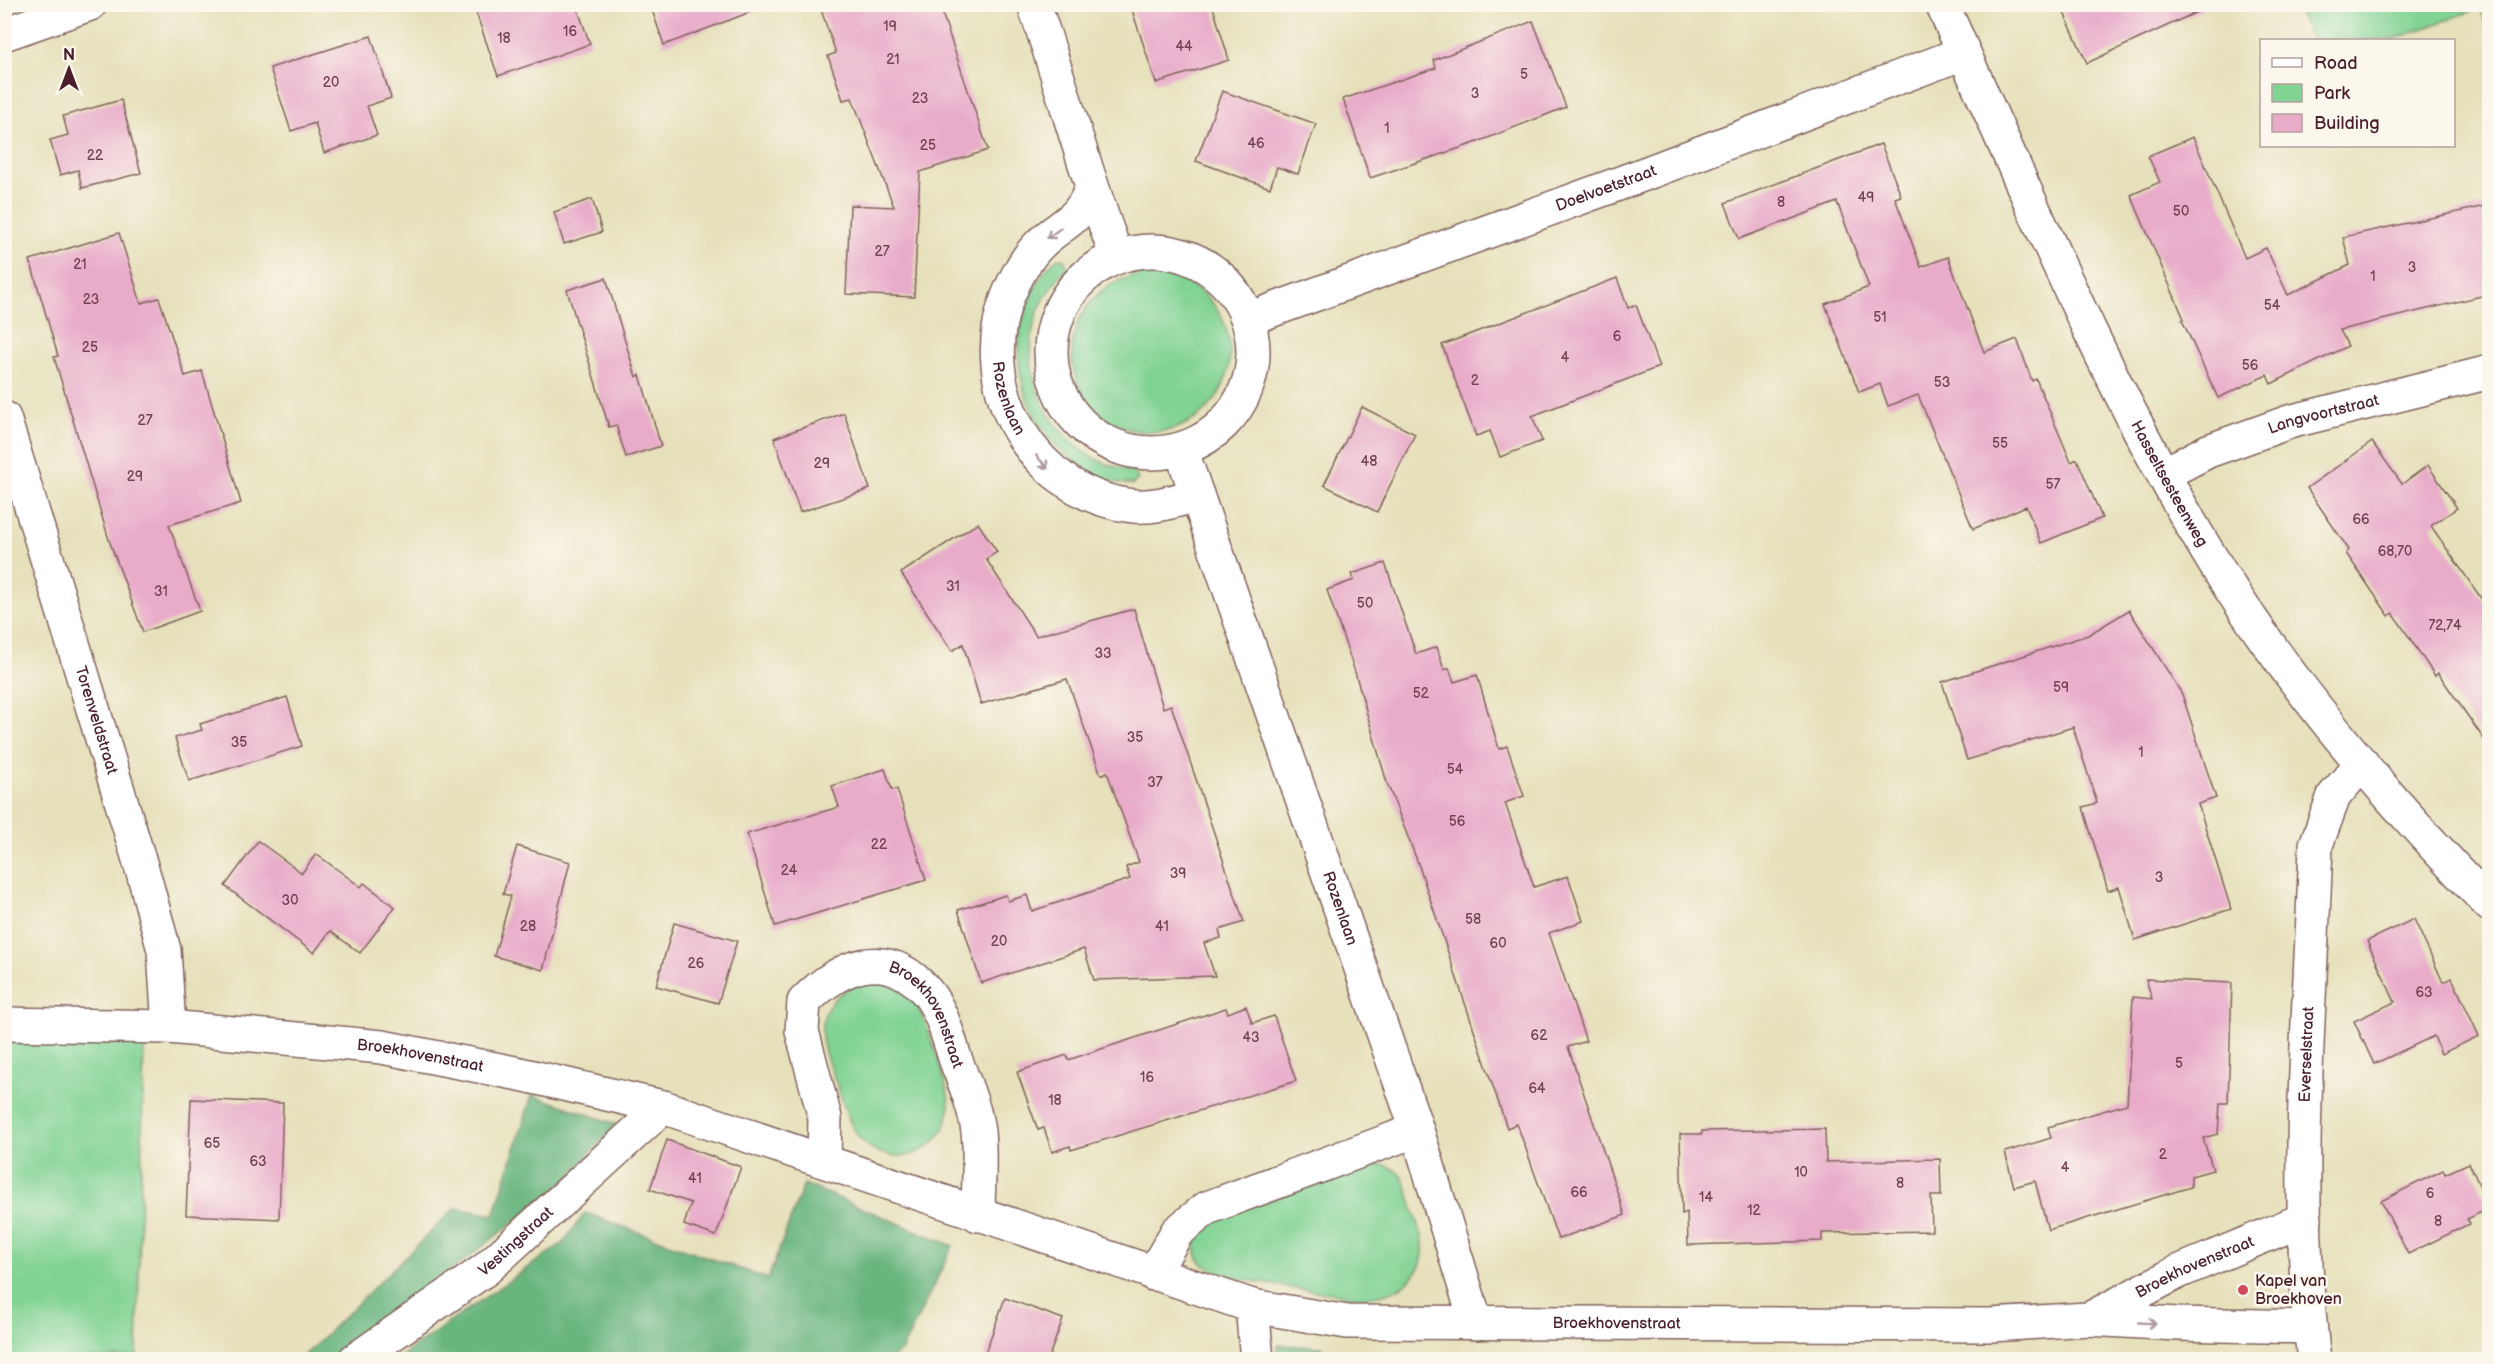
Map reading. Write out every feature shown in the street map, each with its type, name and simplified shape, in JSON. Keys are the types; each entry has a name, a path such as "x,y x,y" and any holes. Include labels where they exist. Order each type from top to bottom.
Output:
{"street":[{"path":"4,34 90,4"},
{"path":"1034,4 1091,190 1117,257"},
{"name":"Hasseltsesteenweg","path":"1942,4 2029,200 2164,474 2208,552 2251,618 2362,764 2441,855 2490,905"},
{"name":"Doelvoetstraat","path":"1248,319 1618,184 1963,53"},
{"name":"Rozenlaan","path":"1091,190 1077,217 1039,245 1022,269 1005,303 997,338 1001,381 1011,414 1025,440 1045,467 1074,488 1099,498 1136,506 1197,495"},
{"path":"1148,251 1180,255 1210,269 1233,290 1248,319 1253,354 1251,372 1242,398 1227,420 1213,432 1181,449 1150,453 1119,448 1092,434 1070,411 1056,384 1051,353 1055,322 1069,295 1090,272 1117,257 1148,251"},
{"name":"Langvoortstraat","path":"2375,382 2490,354"},
{"name":"Langvoortstraat","path":"2164,474 2208,451 2289,422 2490,372"},
{"name":"Torenveldstraat","path":"4,418 145,879 164,951 169,1027"},
{"name":"Rozenlaan","path":"1181,449 1417,1130 1476,1323"},
{"name":"Everselstraat","path":"2314,1359 2310,1327 2303,1179 2316,845 2334,795 2362,764"},
{"name":"Broekhovenstraat","path":"824,1159 825,1118 802,1031 804,1002 824,982 849,968 873,964 894,968 912,977 927,992 935,1006 969,1094 978,1132 978,1215"},
{"name":"Broekhovenstraat","path":"4,1024 169,1027 382,1047 663,1107 824,1159 978,1215 1252,1306 1347,1322 1991,1325 2088,1319 2310,1327"},
{"name":"Vestingstraat","path":"355,1359 486,1269 663,1107"},
{"path":"1153,1274 1177,1232 1207,1208 1417,1130"},
{"name":"Broekhovenstraat","path":"2088,1319 2178,1272 2305,1220"},
{"path":"1252,1306 1257,1359"}],"green space":[{"path":"2304,4 2489,5 2489,35 2480,8 2394,39 2311,39 2297,7"},
{"path":"1058,258 1064,259 1067,267 1039,309 1033,330 1031,351 1038,393 1047,412 1074,445 1097,460 1135,473 1138,479 1133,484 1118,483 1097,475 1078,464 1059,448 1044,430 1023,388 1019,365 1019,341 1023,318 1040,279"},
{"path":"1151,274 1166,275 1181,280 1195,287 1207,297 1217,309 1224,323 1229,338 1229,368 1224,383 1217,397 1207,409 1195,419 1181,426 1166,431 1151,432 1136,431 1121,426 1107,419 1095,409 1085,397 1078,383 1073,368 1072,353 1073,338 1078,323 1085,309 1095,297 1107,287 1121,280 1136,275"},
{"path":"875,981 902,990 919,1010 936,1054 949,1100 947,1119 941,1133 930,1145 910,1155 888,1155 868,1146 860,1138 848,1117 823,1043 822,1025 825,1015 836,998 854,986"},
{"path":"5,1040 144,1044 137,1357 5,1360"},
{"path":"532,1095 616,1124 566,1181 339,1359 300,1360 455,1208 494,1215"},
{"path":"1378,1164 1392,1168 1402,1176 1422,1237 1423,1252 1415,1274 1407,1283 1396,1289 1385,1294 1359,1297 1302,1290 1232,1277 1204,1265 1199,1259 1195,1247 1196,1235 1218,1216"},
{"path":"804,1184 953,1246 902,1350 891,1359 397,1359 563,1243 585,1213 768,1279"},
{"path":"1278,1345 1322,1347 1323,1359 1278,1359"}],"building":[{"path":"473,4 576,4 590,44 498,76"},
{"path":"650,4 760,4 761,8 664,45"},
{"path":"819,4 939,4 988,150 920,172 914,297 846,294 850,205 894,207 852,98 843,100 828,56 836,53"},
{"path":"1130,4 1212,4 1229,60 1156,83"},
{"path":"2060,4 2214,4 2087,63"},
{"path":"1533,21 1566,107 1475,143 1370,178 1343,99 1436,68 1434,60"},
{"path":"371,36 391,98 367,106 377,135 324,153 315,123 291,131 270,68"},
{"path":"1222,91 1316,124 1298,174 1277,167 1270,188 1196,161"},
{"path":"121,100 141,173 82,188 78,170 60,175 50,140 68,135 63,116"},
{"path":"2193,137 2245,258 2266,248 2288,295 2350,265 2343,237 2490,205 2490,294 2340,330 2348,346 2271,384 2267,375 2218,398 2182,320 2184,319 2131,195 2160,182 2148,156"},
{"path":"1881,144 1901,196 1895,198 1921,267 1948,257 1984,352 2017,339 2032,381 2036,379 2071,462 2077,459 2102,518 2041,543 2026,506 1973,529 1918,395 1888,406 1880,384 1859,392 1825,304 1869,287 1837,202 1739,239 1725,203"},
{"path":"592,199 602,232 564,244 554,212"},
{"path":"119,233 141,303 159,298 185,376 202,371 241,503 169,525 200,611 143,632 109,540 54,357 58,356 30,260"},
{"path":"606,278 636,377 640,375 661,446 626,457 616,425 609,427 567,290"},
{"path":"1617,278 1628,308 1636,305 1659,367 1532,416 1542,441 1500,457 1490,431 1476,436 1442,345"},
{"path":"1362,407 1415,434 1377,512 1324,485"},
{"path":"844,413 870,489 800,512 774,438"},
{"path":"2372,442 2402,484 2428,465 2457,508 2431,526 2490,611 2490,748 2438,673 2435,676 2393,613 2389,616 2346,553 2349,550 2307,488"},
{"path":"978,523 997,552 986,559 1036,636 1134,609 1163,708 1171,705 1244,922 1219,930 1221,938 1204,943 1215,976 1094,980 1084,949 981,983 958,910 1006,895 1008,901 1027,895 1032,911 1130,879 1126,867 1139,862 1107,772 1101,775 1067,679 981,704 963,644 952,651 901,573"},
{"path":"1385,563 1416,654 1437,647 1444,670 1449,668 1454,682 1477,675 1499,749 1507,746 1524,796 1505,803 1534,887 1568,876 1583,921 1549,933 1586,1041 1568,1047 1625,1215 1558,1239 1517,1124 1507,1128 1418,863 1387,783 1355,672 1327,590 1354,580 1352,574"},
{"path":"2129,610 2182,694 2216,798 2198,804 2231,909 2135,940 2119,887 2108,891 2083,807 2097,803 2073,727 1967,760 1942,682 2088,635"},
{"path":"287,697 302,746 189,781 175,738 202,730 200,724"},
{"path":"885,769 892,790 897,789 926,880 775,926 747,834 839,807 832,786"},
{"path":"258,841 302,873 316,854 361,887 364,883 395,907 360,953 330,931 314,953 225,886"},
{"path":"517,846 570,862 543,970 494,956 511,896 503,894"},
{"path":"2414,919 2443,982 2452,978 2479,1036 2441,1054 2434,1036 2374,1064 2354,1021 2395,1002 2367,941"},
{"path":"674,923 737,941 718,1003 656,986"},
{"path":"2146,979 2232,983 2228,1103 2220,1103 2218,1134 2203,1138 2213,1170 2191,1176 2191,1187 2048,1230 2035,1181 2014,1187 2005,1152 2051,1138 2048,1127 2127,1104 2133,997 2152,999"},
{"path":"1246,1006 1252,1023 1274,1016 1296,1081 1071,1150 1070,1146 1052,1152 1044,1128 1038,1130 1017,1072 1067,1055 1068,1060 1226,1008 1228,1013"},
{"path":"191,1099 283,1103 279,1219 186,1215"},
{"path":"1825,1129 1826,1162 1940,1159 1941,1196 1931,1196 1932,1231 1822,1233 1822,1241 1688,1245 1687,1212 1682,1214 1680,1134 1702,1134 1702,1131"},
{"path":"667,1140 741,1167 716,1236 684,1225 691,1203 650,1189"},
{"path":"2469,1163 2490,1208 2467,1219 2469,1224 2408,1254 2381,1201 2443,1170 2445,1174"},
{"path":"1005,1298 1063,1319 1048,1359 983,1359"}],"place":[{"name":"Kapel van Broekhoven","path":"2243,1290"}]}
